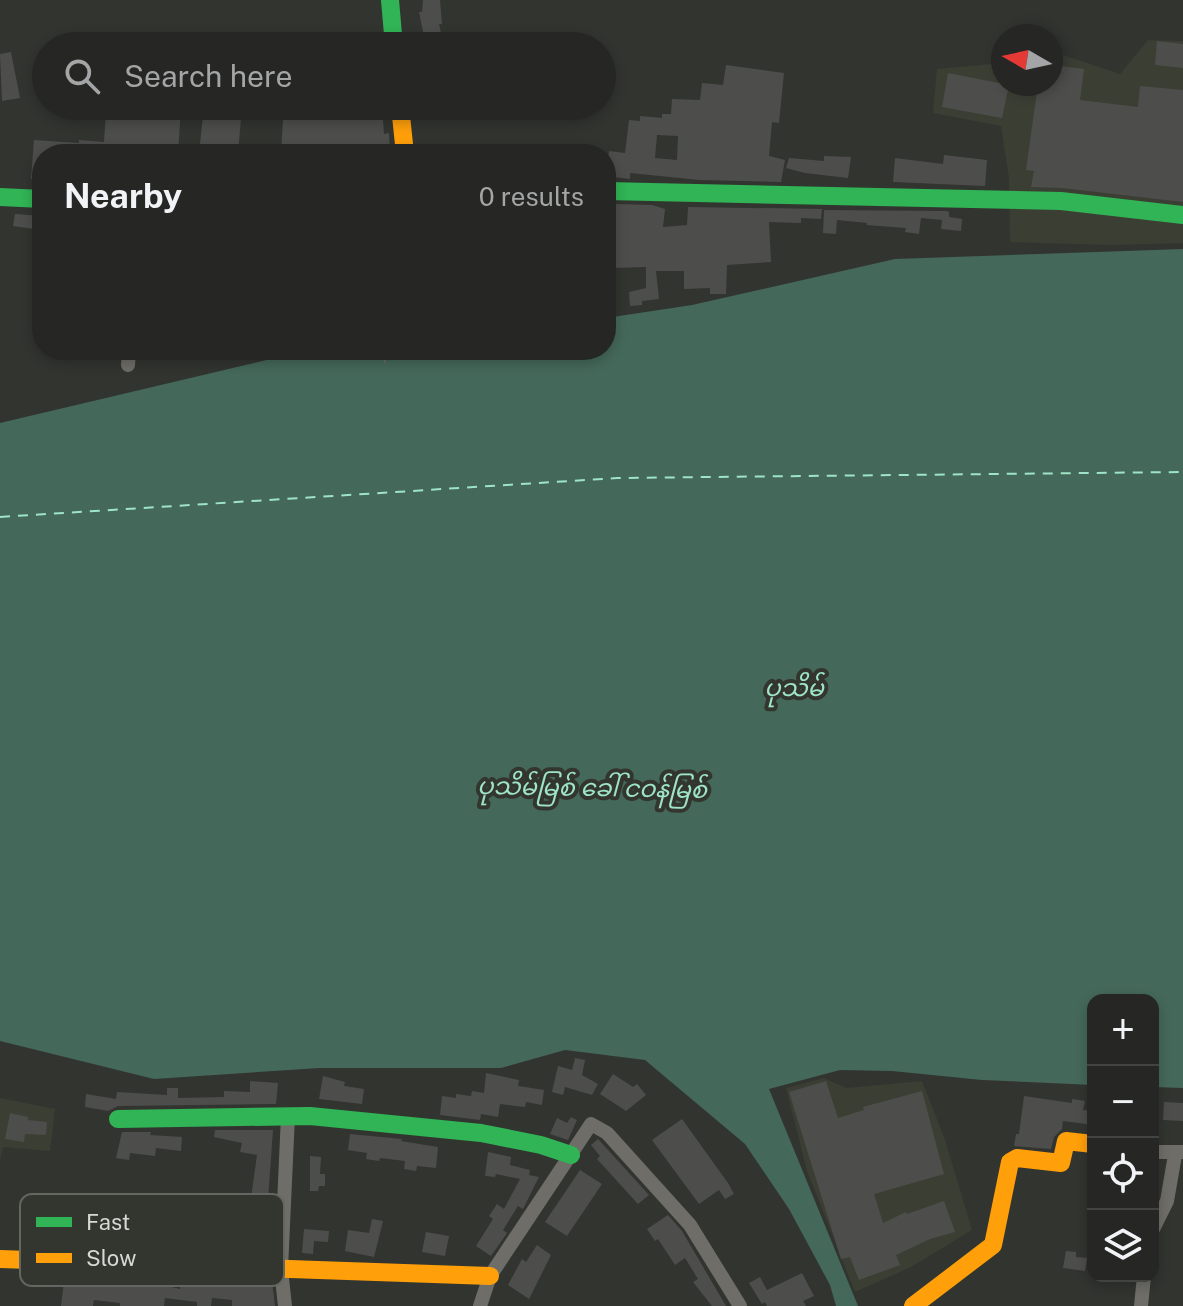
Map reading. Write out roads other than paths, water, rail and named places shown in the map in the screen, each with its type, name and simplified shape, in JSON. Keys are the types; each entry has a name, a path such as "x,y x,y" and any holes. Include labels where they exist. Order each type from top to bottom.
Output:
{"street":[{"path":"390,0 393,32"},
{"path":"401,120 404,144"},
{"path":"616,191 1061,201 1183,215"},
{"path":"0,197 32,199"},
{"path":"284,1203 288,1116"},
{"path":"118,1119 325,1117 481,1133 541,1145 571,1155"},
{"path":"480,1306 490,1276 591,1124 607,1133 690,1225 740,1306"},
{"path":"913,1306 993,1245 1010,1162 1017,1158 1061,1163 1066,1141 1087,1143"},
{"path":"1159,1152 1181,1152"},
{"path":"1159,1217 1167,1201 1175,1155 1181,1152"},
{"path":"0,1259 20,1260"},
{"path":"284,1269 490,1276"},
{"path":"1141,1306 1143,1282"},
{"path":"283,1286 285,1306"}],"water":[{"name":"ပုသိမ်","path":"1183,249 1183,1088 1159,1087 1159,994 1087,994 1087,1085 840,1070 769,1089 858,1306 836,1306 830,1285 789,1209 745,1144 645,1060 565,1050 501,1068 320,1068 154,1079 0,1041 0,423 267,360 616,360 616,316 692,305 895,259"}],"water label":[{"name":"ပုသိမ်မြစ် ခေါ် ငဝန်မြစ်","path":"592,787"}]}
